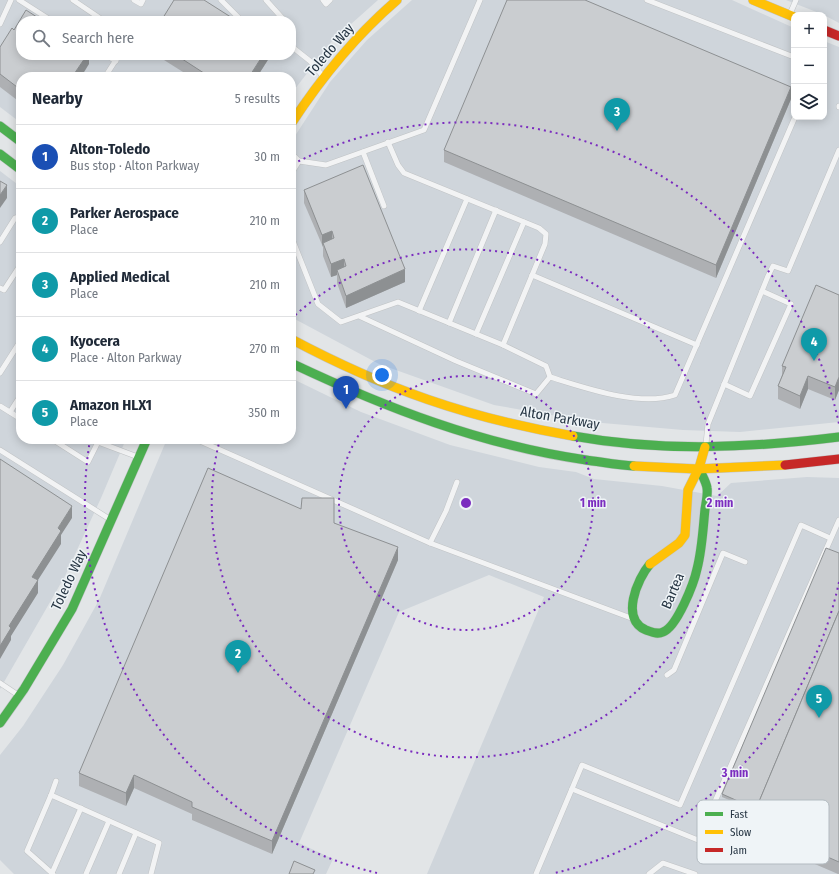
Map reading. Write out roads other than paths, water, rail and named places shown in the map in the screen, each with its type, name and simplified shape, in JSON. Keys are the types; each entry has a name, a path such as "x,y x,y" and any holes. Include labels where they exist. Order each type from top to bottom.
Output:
{"main road":[{"name":"Toledo Way","path":"296,116 324,77 347,49 397,0"},
{"path":"753,0 791,16"},
{"path":"827,32 839,36"},
{"path":"0,126 16,138"},
{"path":"0,154 16,166"},
{"name":"Alton Parkway","path":"296,341 366,376 466,412 520,426 588,438 646,445 705,447 764,445 839,437"},
{"path":"296,365 361,397 428,422 474,437 546,454 614,465 674,470 699,468 755,468 839,459"},
{"name":"Toledo Way","path":"0,723 60,632 72,609 145,444"},
{"name":"Bartea","path":"699,468 707,488 700,557 697,571 677,619 665,632 656,634 641,628 634,619 632,610 635,592 644,571 652,562 679,543 685,535 688,490 699,468 705,447"}],"lane":[{"path":"0,24 11,0"},
{"path":"19,0 44,16"},
{"path":"74,0 97,16"},
{"path":"134,0 141,4 143,0"},
{"path":"222,0 237,16"},
{"path":"266,0 280,16"},
{"path":"323,0 326,4 330,0"},
{"path":"296,158 299,161 326,165 424,130 480,0"},
{"path":"647,0 791,56"},
{"path":"793,12 796,0"},
{"path":"296,50 310,61 324,77"},
{"path":"108,72 116,61"},
{"path":"550,377 613,395 663,399 675,395 794,120"},
{"path":"388,142 398,165 404,173 539,228 546,234 545,244 503,345"},
{"name":"Bartea","path":"705,447 708,424 768,276 773,266 788,271 839,150"},
{"path":"363,152 384,206"},
{"path":"296,166 299,161"},
{"path":"419,311 468,199"},
{"path":"449,324 496,210"},
{"path":"0,242 16,218"},
{"path":"476,334 524,222"},
{"path":"296,249 318,304 341,322 398,302 503,345 546,366 550,377"},
{"path":"0,288 4,290 16,272"},
{"path":"532,275 697,345"},
{"path":"724,384 750,396 790,304 762,291"},
{"path":"359,316 456,361 536,394 550,377"},
{"path":"0,373 16,348"},
{"path":"10,412 16,403"},
{"path":"0,406 16,416"},
{"path":"60,444 88,462 97,444"},
{"path":"108,444 139,457"},
{"path":"207,444 430,543 634,619"},
{"path":"0,450 111,520"},
{"path":"430,543 446,511 457,482"},
{"path":"715,800 839,520"},
{"path":"536,874 582,765 680,805 802,525 830,538"},
{"path":"667,675 674,670 723,553 744,562"},
{"path":"0,683 19,696"},
{"path":"56,782 28,851 53,874 81,808"},
{"path":"572,789 697,840"},
{"path":"51,795 159,843 153,874"},
{"path":"86,874 109,821"},
{"path":"119,874 136,833"},
{"path":"649,874 663,863 695,874"}],"place":[{"name":"Applied Medical","path":"617,131"},
{"name":"Kyocera","path":"814,361"},
{"name":"Alton-Toledo","path":"346,409"},
{"name":"Parker Aerospace","path":"238,673"},
{"name":"Amazon HLX1","path":"819,718"}]}
